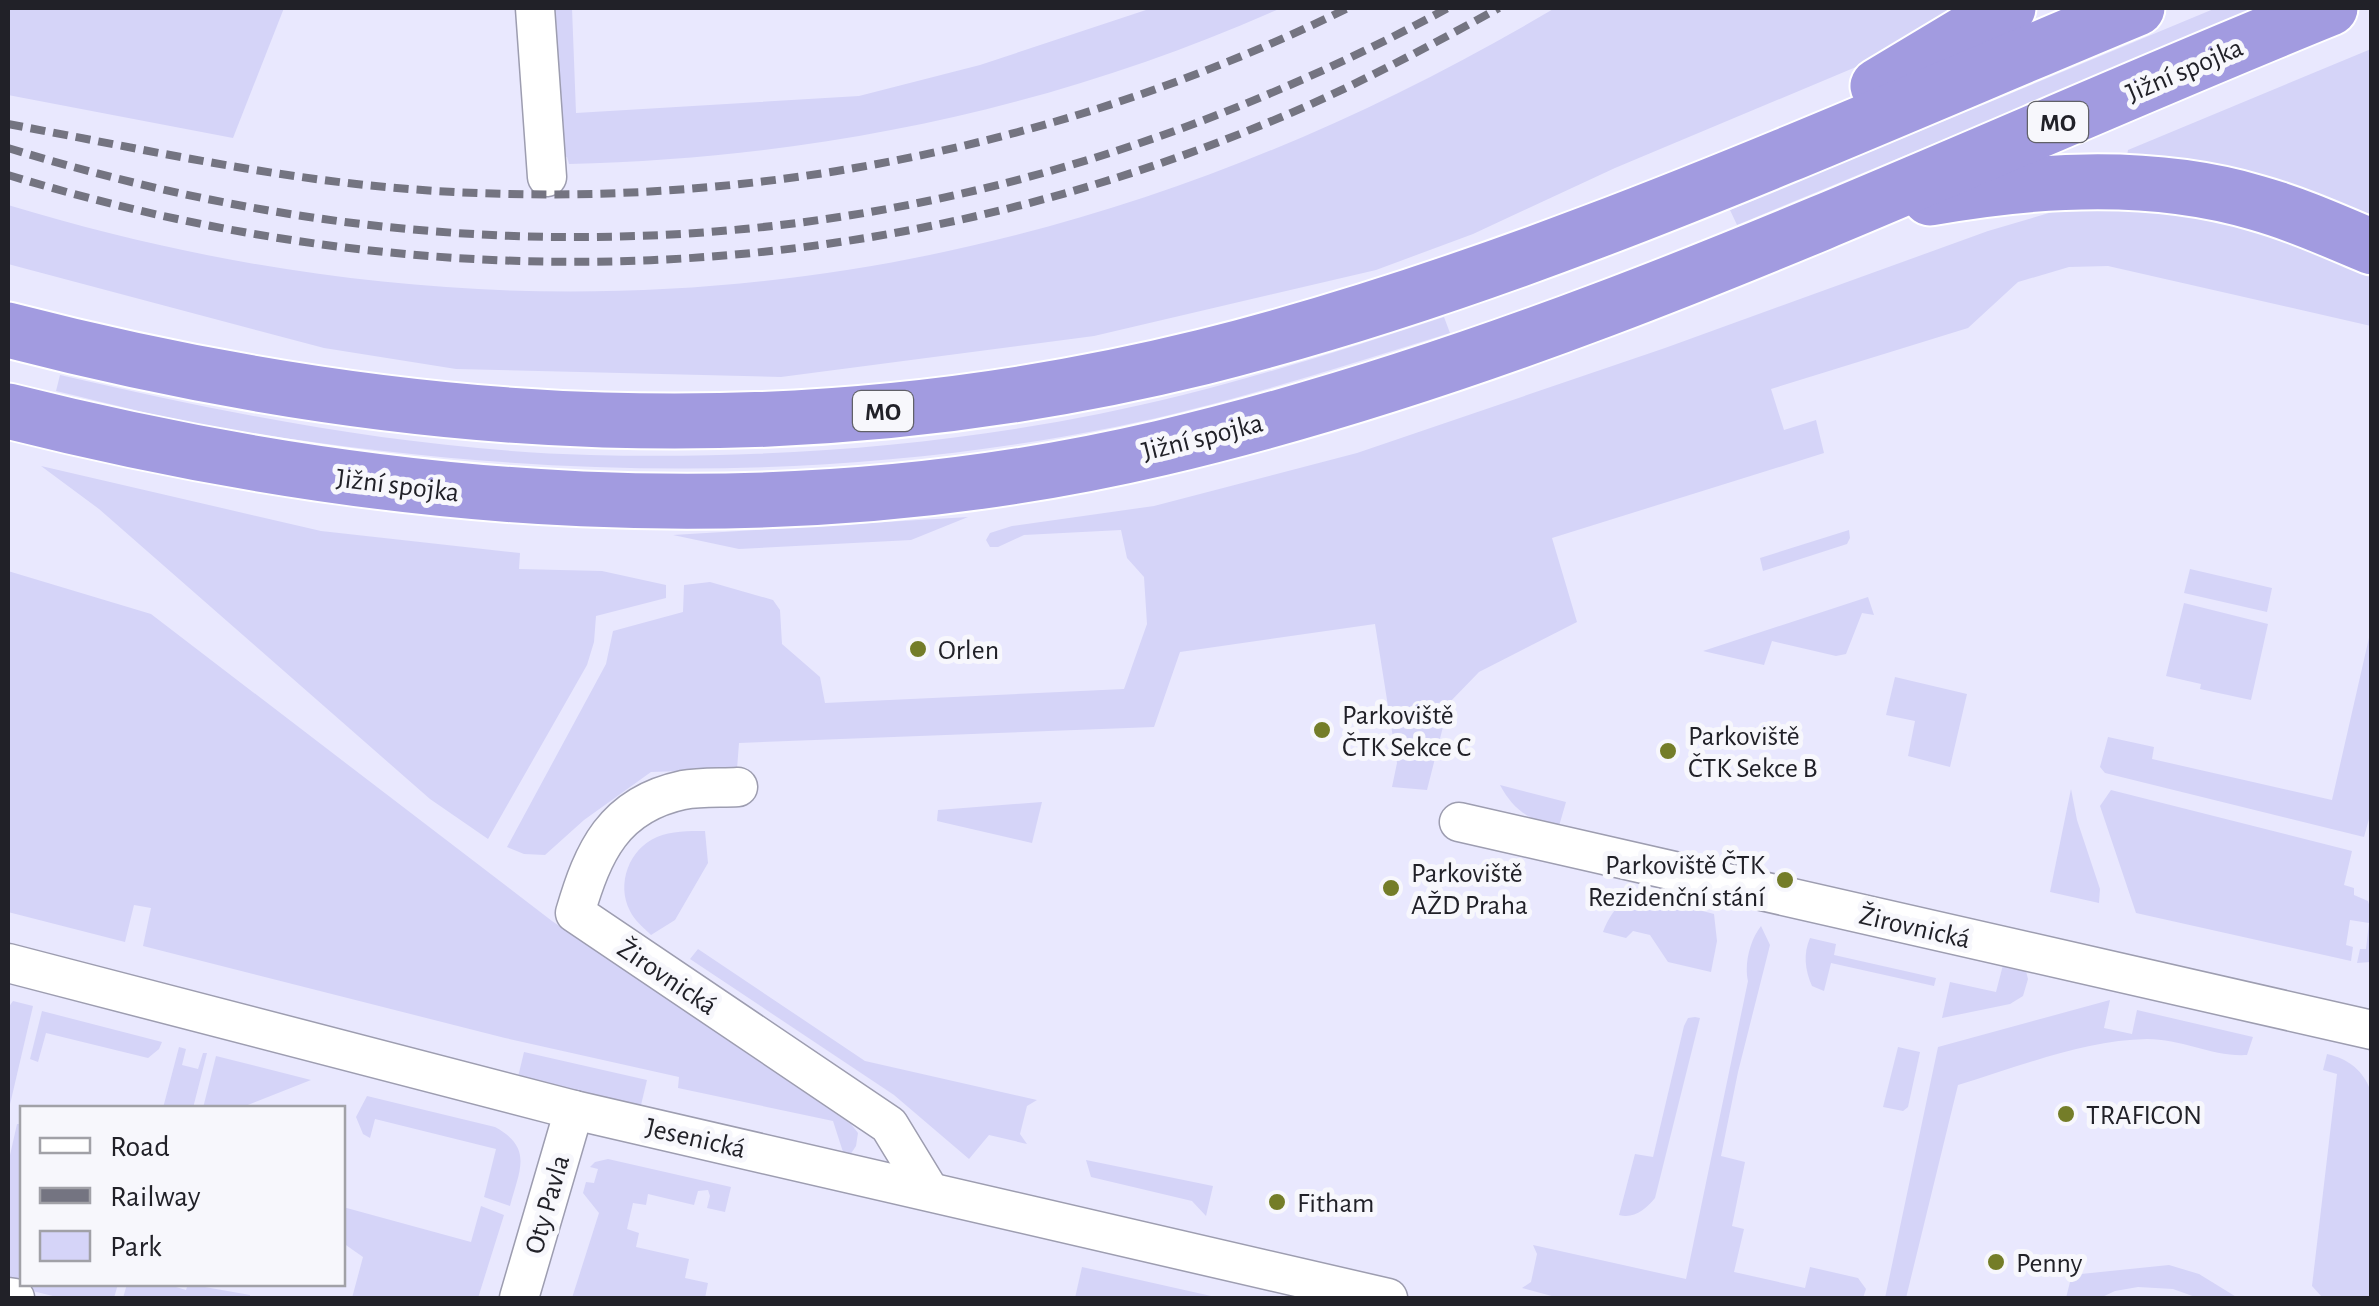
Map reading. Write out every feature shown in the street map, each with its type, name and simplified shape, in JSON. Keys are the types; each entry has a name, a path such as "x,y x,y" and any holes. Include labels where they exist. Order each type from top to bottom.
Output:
{"highway":[{"path":"1723,180 2008,8"},
{"name":"MO","path":"8,330 212,378 371,404 592,422 812,418 1016,395 1202,357 1469,276 1723,180 2137,8"},
{"name":"Jižní spojka","path":"8,411 102,434 310,474 521,498 734,500 946,484 1051,469 1156,449 1370,392 1573,322 1716,268 2330,8"},
{"path":"1811,227 1992,188 2146,184 2180,186 2256,202 2372,247"}],"street":[{"path":"534,8 547,176"},
{"name":"Žirovnická","path":"738,788 682,790 632,810 605,836 588,870 575,914 889,1125 928,1190"},
{"name":"Žirovnická","path":"1459,822 2372,1030"},
{"name":"Jesenická","path":"8,963 574,1110 1388,1298"},
{"name":"Oty Pavla","path":"519,1298 574,1110"},
{"path":"8,1296 16,1298"}],"green space":[{"path":"8,8 284,8 233,138 8,95"},
{"path":"545,8 572,8 576,113 859,96 980,65 1152,8 1281,8 1109,74 933,122 753,151 569,164 567,157 557,154"},
{"path":"1555,8 1980,8 1906,46 1615,168 1473,234 1376,270 1094,336 781,377 456,369 324,348 8,264 8,205 210,256 410,284 608,291 802,276 995,240 1184,183 1371,106"},
{"path":"2216,8 2262,8 1737,225 1730,210"},
{"path":"2371,49 2371,225 2127,156 2128,150"},
{"path":"2115,205 2237,222 2371,269 2371,326 2108,266 2069,267 2018,282 1968,328 1771,389 1784,430 1816,420 1824,453 1552,538 1577,622 1479,672 1449,703 1427,790 1392,787 1397,763 1375,624 1180,652 1154,727 739,743 737,769 651,772 584,820 545,855 524,854 507,847 606,664 613,631 683,612 684,585 710,582 773,600 780,610 782,644 820,677 825,703 1124,689 1147,624 1144,577 1127,558 1121,530 1024,535 998,547 990,547 986,540 990,533 1012,526 1154,506 1357,453 1665,348 1988,231 2059,210"},
{"path":"1444,317 1450,333 1158,418 1005,446 894,459 782,466 671,468 448,458 226,429 56,391 60,375 323,428 523,452 664,456 814,451 963,436 1110,412 1249,377"},
{"path":"41,466 321,531 520,553 519,569 602,571 666,585 666,598 596,616 587,665 488,839 430,799 99,509"},
{"path":"968,517 911,540 739,549 673,535"},
{"path":"1849,530 1847,544 1763,571 1760,558"},
{"path":"2190,569 2272,588 2267,612 2184,593"},
{"path":"8,571 151,614 552,921 851,1124 858,1133 850,1155 843,1152 833,1121 678,1088 679,1077 505,1038 143,946 151,908 134,905 125,942 8,912"},
{"path":"1868,597 1874,615 1862,613 1846,654 1836,656 1772,641 1764,665 1703,651"},
{"path":"2184,603 2268,624 2251,700 2200,689 2201,684 2166,676"},
{"path":"2371,629 2372,808 2364,837 2105,773 2100,767 2108,737 2154,747 2152,759 2332,800"},
{"path":"1895,677 1967,694 1950,767 1908,756 1915,721 1886,715"},
{"path":"1500,785 1566,802 1559,826 1524,813"},
{"path":"2071,789 2100,889 2099,903 2050,892"},
{"path":"2111,790 2352,851 2344,885 2354,888 2354,895 2368,901 2371,962 2357,963 2360,949 2366,949 2369,923 2350,920 2346,945 2353,947 2351,961 2136,913 2100,806"},
{"path":"1042,802 1032,843 937,821 938,810"},
{"path":"705,831 708,863 675,920 651,935 634,918 626,901 625,879 632,859 657,837"},
{"path":"1641,895 1714,914 1717,941 1711,972 1668,962 1650,935 1633,931 1626,938 1603,932 1617,908"},
{"path":"1761,926 1770,945 1721,1156 1745,1162 1732,1226 1744,1229 1734,1272 1805,1288 1810,1267 1858,1278 1866,1289 1863,1298 1559,1298 1522,1288 1531,1282 1537,1254 1533,1245 1686,1279 1748,981 1749,952"},
{"path":"1810,938 1836,944 1834,955 1936,978 1934,986 1831,963 1824,991 1812,986 1808,974"},
{"path":"698,949 865,1061 1037,1100 1027,1106 1020,1134 1027,1144 989,1135 969,1159 894,1095 690,959"},
{"path":"2003,965 2026,971 2023,996 2010,1004 1942,1018 1950,982 1996,992"},
{"path":"2110,1000 2104,1028 2132,1034 2137,1010 2253,1037 2247,1055 2147,1039 2099,1044 1958,1085 1906,1298 1885,1298 1938,1047"},
{"path":"13,1001 33,1006 8,1113 8,1008"},
{"path":"42,1011 162,1042 148,1058 46,1033 38,1062 30,1059"},
{"path":"1688,1018 1700,1018 1655,1198 1639,1212 1619,1215 1635,1154 1653,1157 1684,1026"},
{"path":"179,1047 186,1049 182,1065 198,1069 203,1053 207,1053 194,1106 164,1106"},
{"path":"1898,1047 1920,1052 1908,1107 1903,1111 1883,1107"},
{"path":"524,1052 647,1080 641,1105 518,1077"},
{"path":"2327,1054 2355,1067 2371,1092 2371,1298 2322,1297 2312,1286 2337,1074 2323,1070"},
{"path":"216,1056 311,1080 245,1106 204,1106"},
{"path":"367,1096 495,1127 507,1135 515,1143 520,1161 510,1206 484,1197 496,1149 375,1119 370,1138 363,1134 356,1117"},
{"path":"20,1124 20,1286 117,1286 114,1298 61,1298 8,1285 8,1164"},
{"path":"608,1159 731,1187 725,1212 707,1208 708,1190 698,1191 694,1205 648,1194 646,1205 633,1203 627,1229 639,1233 636,1247 689,1259 685,1278 708,1283 705,1298 572,1298 599,1213 583,1193 586,1182 594,1183 598,1169 590,1167"},
{"path":"1086,1160 1213,1186 1206,1216 1192,1201 1091,1177"},
{"path":"481,1206 504,1215 478,1298 352,1298 363,1257 345,1244 345,1208 471,1242"},
{"path":"2169,1265 2199,1274 2238,1298 2198,1298 2173,1289 2138,1287 2100,1298 2066,1298 2071,1278 2081,1274"},
{"path":"1082,1267 1220,1298 1075,1298"},
{"path":"126,1286 173,1286 186,1290 187,1286 199,1286 250,1295 250,1298 123,1298"}],"railway":[{"path":"8,124 230,166 365,185 491,194 618,193 744,184 869,166 992,139 1114,103 1233,60 1348,8"},
{"path":"8,148 195,196 379,226 562,237 743,229 921,202 1099,157 1274,92 1448,8"},
{"path":"8,175 165,216 323,245 482,259 640,261 797,248 953,221 1108,180 1293,112 1499,8"}],"place":[{"name":"Orlen","path":"918,649"},
{"name":"Parkoviště ČTK Sekce C","path":"1322,730"},
{"name":"Parkoviště ČTK Sekce B","path":"1668,751"},
{"name":"Parkoviště ČTK Rezidenční stání","path":"1785,880"},
{"name":"Parkoviště AŽD Praha","path":"1391,888"},
{"name":"TRAFICON","path":"2066,1114"},
{"name":"Fitham","path":"1277,1202"},
{"name":"Penny","path":"1996,1262"}]}
